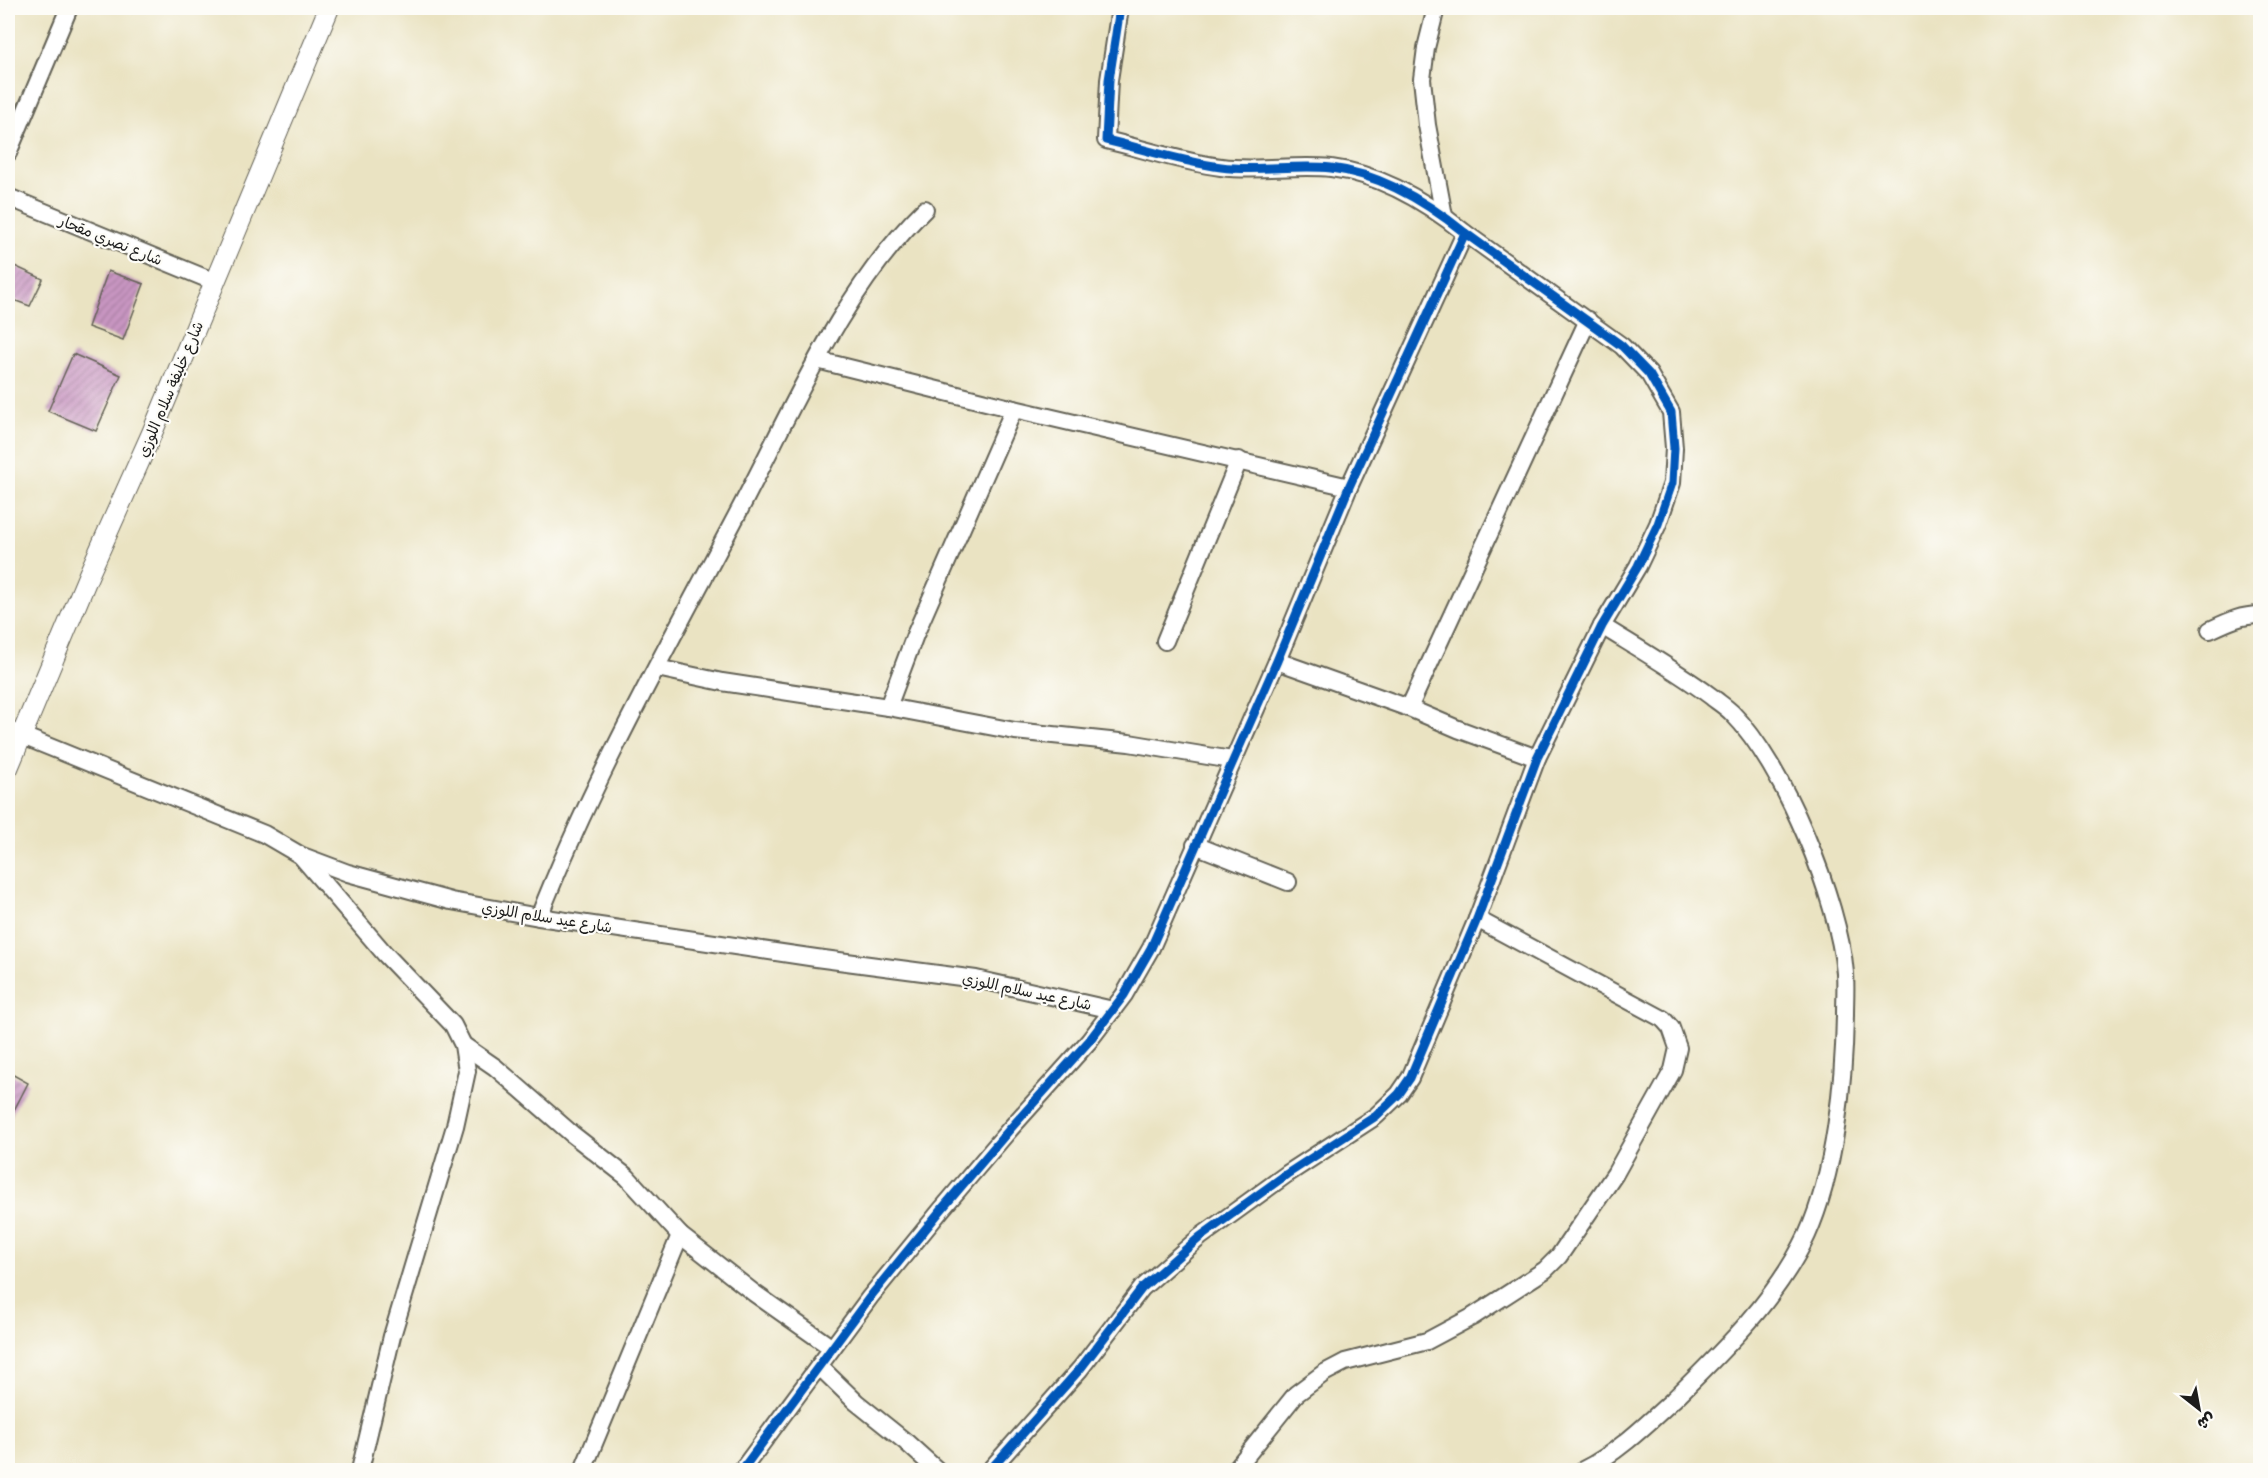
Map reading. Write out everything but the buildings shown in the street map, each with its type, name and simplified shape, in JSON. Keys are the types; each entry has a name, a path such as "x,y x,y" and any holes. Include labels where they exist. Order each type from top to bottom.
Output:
{"street":[{"path":"8,153 69,8"},
{"name":"شارع خليفة سلام اللوزي","path":"8,768 14,733 215,282 329,8"},
{"path":"990,1470 1080,1369 1142,1288 1154,1276 1200,1237 1287,1174 1364,1125 1386,1108 1399,1094 1416,1066 1477,919 1537,758 1602,626 1638,566 1658,524 1672,483 1674,448 1671,412 1649,374 1622,346 1444,216 1396,188 1355,173 1330,168 1224,168 1106,140 1109,80 1120,8"},
{"path":"1436,8 1426,48 1422,79 1427,125 1444,216"},
{"name":"شارع نصري مقحار","path":"8,198 215,282"},
{"path":"539,917 576,828 818,360 870,274 905,228 925,209"},
{"path":"742,1470 832,1348 941,1210 1089,1041 1137,975 1277,662 1349,487 1465,233"},
{"path":"1409,708 1588,320"},
{"path":"818,360 1014,409 1349,487"},
{"path":"888,706 915,635 1014,409"},
{"path":"1165,641 1239,460"},
{"path":"2210,630 2248,615 2260,615"},
{"path":"1583,1470 1647,1424 1694,1380 1759,1310 1785,1275 1807,1234 1827,1178 1844,1064 1845,974 1837,925 1817,865 1798,818 1780,783 1760,749 1732,713 1694,684 1602,626"},
{"path":"1277,662 1409,708 1537,758"},
{"path":"657,668 722,682 888,706 1015,731 1129,743 1232,760"},
{"name":"شارع عيد سلام اللوزي","path":"14,733 264,834 300,855 348,873 451,901 539,917 976,979 1113,1010"},
{"path":"1195,845 1288,882"},
{"path":"300,855 378,945 453,1025 463,1045 467,1071 455,1126 392,1336 361,1470"},
{"path":"1235,1470 1296,1394 1324,1373 1345,1362 1427,1341 1472,1317 1545,1270 1578,1231 1615,1174 1673,1070 1678,1048 1671,1028 1663,1019 1477,919"},
{"path":"463,1045 495,1067 572,1134 627,1177 680,1236 754,1293 832,1348"},
{"path":"583,1470 680,1236"},
{"path":"819,1366 856,1402 937,1470"}],"cycle path":[{"path":"990,1470 1080,1369 1142,1288 1200,1237 1287,1174 1376,1116 1399,1094 1410,1078 1477,919 1537,758 1602,626 1638,566 1658,524 1672,483 1674,448 1671,412 1649,374 1622,346 1419,201 1385,183 1349,171 1317,167 1248,169 1221,167 1177,159 1106,140 1109,80 1120,8"},
{"path":"742,1470 870,1297 1010,1129 1089,1041 1124,995 1151,948 1277,661 1349,487 1465,233"}]}
